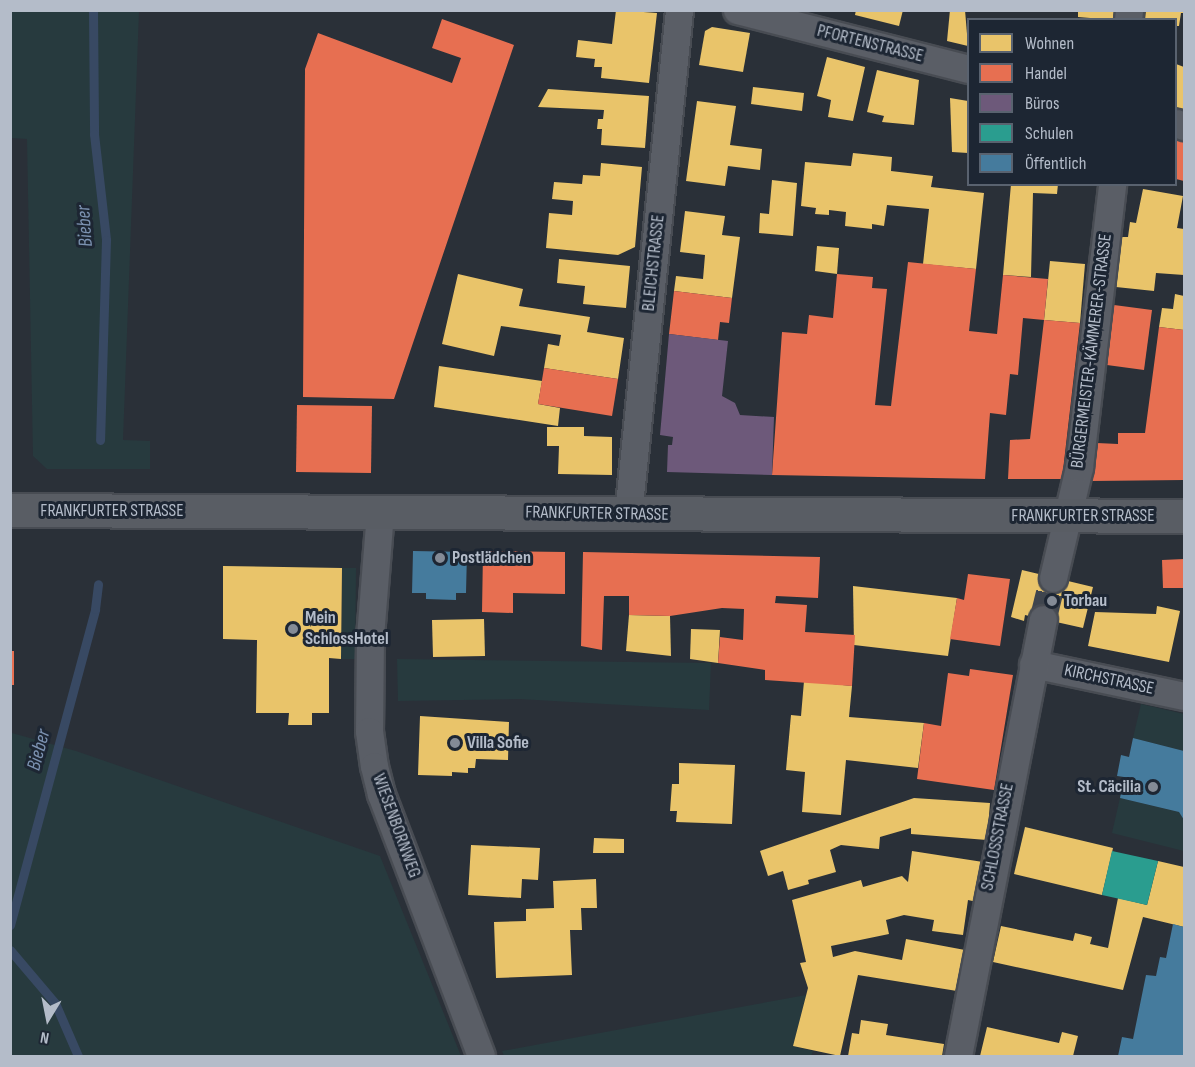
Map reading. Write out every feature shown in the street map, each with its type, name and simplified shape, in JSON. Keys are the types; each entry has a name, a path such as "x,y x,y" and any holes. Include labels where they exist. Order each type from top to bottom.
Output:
{"street":[{"name":"BLEICHSTRASSE","path":"628,515 679,10"},
{"name":"PFORTENSTRASSE","path":"737,10 967,68"},
{"name":"BÜRGERMEISTER-KÄMMERER-STRASSE","path":"1068,517 1079,467 1112,186"},
{"name":"FRANKFURTER STRASSE","path":"10,510 628,515 1185,516"},
{"name":"WIESENBORNWEG","path":"380,512 370,647 369,731 374,766 381,795 481,1056"},
{"path":"1053,578 1068,517"},
{"name":"SCHLOSSSTRASSE","path":"958,1056 1043,619"},
{"name":"KIRCHSTRASSE","path":"1033,664 1185,696"}],"green space":[{"path":"10,11 139,11 123,440 150,441 150,469 47,469 33,456 27,139 11,138"},
{"path":"342,568 356,568 355,659 341,659"},
{"path":"397,659 711,663 709,710 519,699 398,701"},
{"path":"1141,704 1184,714 1184,751 1133,738"},
{"path":"12,733 76,751 380,856 461,1056 11,1056"},
{"path":"1120,798 1179,812 1184,820 1184,851 1112,833"},
{"path":"806,995 793,1046 813,1051 811,1056 504,1056 502,1051"}],"building: Wohnen":[{"path":"616,10 657,13 649,83 601,78 602,67 594,67 595,59 576,57 578,40 612,44"},
{"path":"856,10 903,10 899,26 855,15"},
{"path":"950,10 965,10 967,46 947,41"},
{"path":"1078,10 1116,10 1115,18 1078,17"},
{"path":"1146,10 1184,10 1184,13 1181,13 1179,26 1177,26 1177,18 1145,18"},
{"path":"712,27 750,33 743,72 699,65 705,31"},
{"path":"827,57 865,67 853,121 828,117 831,100 817,96"},
{"path":"1177,64 1184,67 1184,109 1177,107"},
{"path":"877,70 919,80 914,125 882,122 884,116 867,112"},
{"path":"753,87 804,93 802,111 751,104"},
{"path":"548,89 649,96 645,148 601,145 602,129 597,129 598,119 603,119 604,110 538,107"},
{"path":"950,98 967,101 967,153 952,152"},
{"path":"697,101 736,106 730,145 762,149 760,170 728,166 725,186 686,181"},
{"path":"853,153 892,157 891,171 933,176 931,187 984,193 976,269 923,264 929,209 887,205 884,226 872,224 872,229 845,226 846,212 829,210 829,215 815,214 816,208 801,206 805,162 851,166"},
{"path":"601,163 642,167 635,247 618,255 546,248 549,213 572,215 573,201 552,199 554,182 582,184 583,175 600,176"},
{"path":"772,180 797,183 793,236 759,233 760,213 769,214"},
{"path":"1011,186 1058,186 1057,194 1033,193 1031,277 1003,275"},
{"path":"1143,189 1183,196 1177,228 1184,229 1184,275 1156,273 1154,291 1116,287 1121,237 1128,237 1130,222 1136,223"},
{"path":"685,211 725,216 722,235 740,237 732,298 674,291 676,276 703,279 705,255 680,252"},
{"path":"817,246 839,248 837,274 815,271"},
{"path":"559,259 630,266 626,308 583,304 585,286 557,283"},
{"path":"1050,261 1085,264 1080,323 1044,320"},
{"path":"458,274 523,289 519,306 590,317 587,332 624,338 618,379 544,368 548,344 559,346 561,335 501,326 494,356 442,344"},
{"path":"1175,294 1184,296 1184,330 1159,327 1162,308 1173,309"},
{"path":"439,366 542,381 538,404 560,408 558,426 434,407"},
{"path":"547,427 584,427 584,436 612,437 612,475 558,474 559,446 547,446"},
{"path":"223,566 342,568 341,659 329,658 329,713 312,713 312,725 288,725 289,713 256,713 257,640 223,639"},
{"name":"Torbau","path":"1022,570 1093,587 1083,628 1025,615 1024,621 1011,617"},
{"path":"853,586 957,598 948,656 854,645"},
{"path":"1157,606 1180,611 1169,662 1088,646 1095,612 1156,614"},
{"path":"629,615 670,616 671,656 626,651"},
{"path":"484,619 485,656 433,657 432,620"},
{"path":"691,629 720,630 718,663 690,659"},
{"path":"804,681 852,686 849,717 924,723 918,768 846,760 841,815 802,812 805,772 786,770 791,715 801,716"},
{"path":"420,716 509,722 508,760 476,759 475,768 468,768 468,773 452,772 452,776 418,775"},
{"path":"679,763 735,765 732,824 676,822 677,811 670,811 672,784 679,784"},
{"path":"914,798 990,803 987,840 911,834 911,828 880,837 879,849 841,845 830,850 836,872 808,880 809,884 788,890 783,871 768,876 760,851"},
{"path":"1025,827 1113,848 1102,895 1014,874"},
{"path":"594,838 624,839 624,853 593,853"},
{"path":"471,845 540,848 538,880 522,879 521,898 468,895"},
{"path":"912,851 983,862 977,902 968,900 963,935 932,931 934,920 904,915 886,920 889,934 831,946 833,957 855,951 902,960 906,939 965,950 957,991 858,975 840,1056 793,1046 808,988 800,963 806,962 792,900 861,880 863,887 902,876 908,882"},
{"path":"1158,861 1184,867 1184,927 1143,917 1123,990 993,962 1001,926 1073,941 1075,933 1092,937 1090,944 1108,948 1118,898 1147,905"},
{"path":"596,879 597,908 581,908 582,930 570,930 572,975 496,978 494,922 526,921 526,909 554,908 553,881"},
{"path":"861,1020 888,1024 886,1035 944,1044 942,1056 848,1056 852,1033 859,1034"},
{"path":"987,1027 1059,1043 1062,1032 1078,1036 1073,1056 980,1056"}],"building: Handel":[{"path":"442,19 514,45 394,399 303,397 305,69 318,33 452,83 461,58 432,48"},
{"path":"1177,139 1184,142 1184,181 1177,179"},
{"path":"908,262 976,269 969,331 997,334 1003,275 1048,279 1044,320 1023,318 1018,375 1010,374 1006,415 990,413 985,479 772,475 782,332 807,334 809,315 833,318 837,274 873,277 872,288 887,289 875,405 891,406"},
{"path":"674,291 732,298 729,323 720,322 718,340 669,334"},
{"path":"1114,305 1152,310 1144,370 1107,365"},
{"path":"1044,320 1080,323 1062,479 1008,479 1010,440 1030,439"},
{"path":"1159,327 1184,330 1184,480 1091,481 1097,443 1118,444 1118,433 1145,433"},
{"path":"544,368 618,379 612,416 538,404"},
{"path":"297,405 372,406 371,473 296,472"},
{"path":"483,551 565,552 565,594 513,593 513,613 482,612"},
{"path":"583,552 820,557 818,598 776,596 775,603 807,605 805,632 855,635 852,686 765,680 765,670 718,663 720,637 743,640 744,609 722,608 670,616 629,615 629,596 604,596 602,650 581,646"},
{"path":"1184,559 1184,588 1163,588 1162,560"},
{"path":"968,574 1010,579 1000,646 950,639 957,598 964,600"},
{"path":"10,651 14,651 14,685 10,685"},
{"path":"970,669 1013,675 994,790 917,779 924,723 941,726 948,673 969,676"}],"building: Büros":[{"path":"669,334 728,341 722,396 735,403 740,415 774,417 772,475 667,472 668,445 672,445 673,437 660,435"}],"building: Schulen":[{"path":"1112,851 1158,861 1147,905 1102,895"}],"building: Öffentlich":[{"path":"413,551 467,552 466,593 456,593 456,600 426,599 426,593 412,593"},
{"name":"St. Cäcilia","path":"1133,738 1184,751 1184,820 1179,812 1120,798 1124,777 1117,776 1121,755 1129,757"},
{"path":"1173,924 1184,927 1184,1056 1118,1056 1122,1037 1133,1039 1146,975 1156,976 1160,957 1166,958"}],"waterway":[{"name":"Bieber","path":"93,10 94,134 106,240 100,440"},
{"name":"Bieber","path":"10,925 95,609 98,584"},
{"name":"Bieber","path":"10,950 55,1003 78,1056"}],"tunnel":[{"path":"1043,619 1053,578"}],"place":[{"name":"Postlädchen","path":"440,558"},
{"name":"Torbau","path":"1052,601"},
{"name":"Mein SchlossHotel","path":"293,629"},
{"name":"Villa Sofie","path":"455,743"},
{"name":"St. Cäcilia","path":"1153,787"}]}
